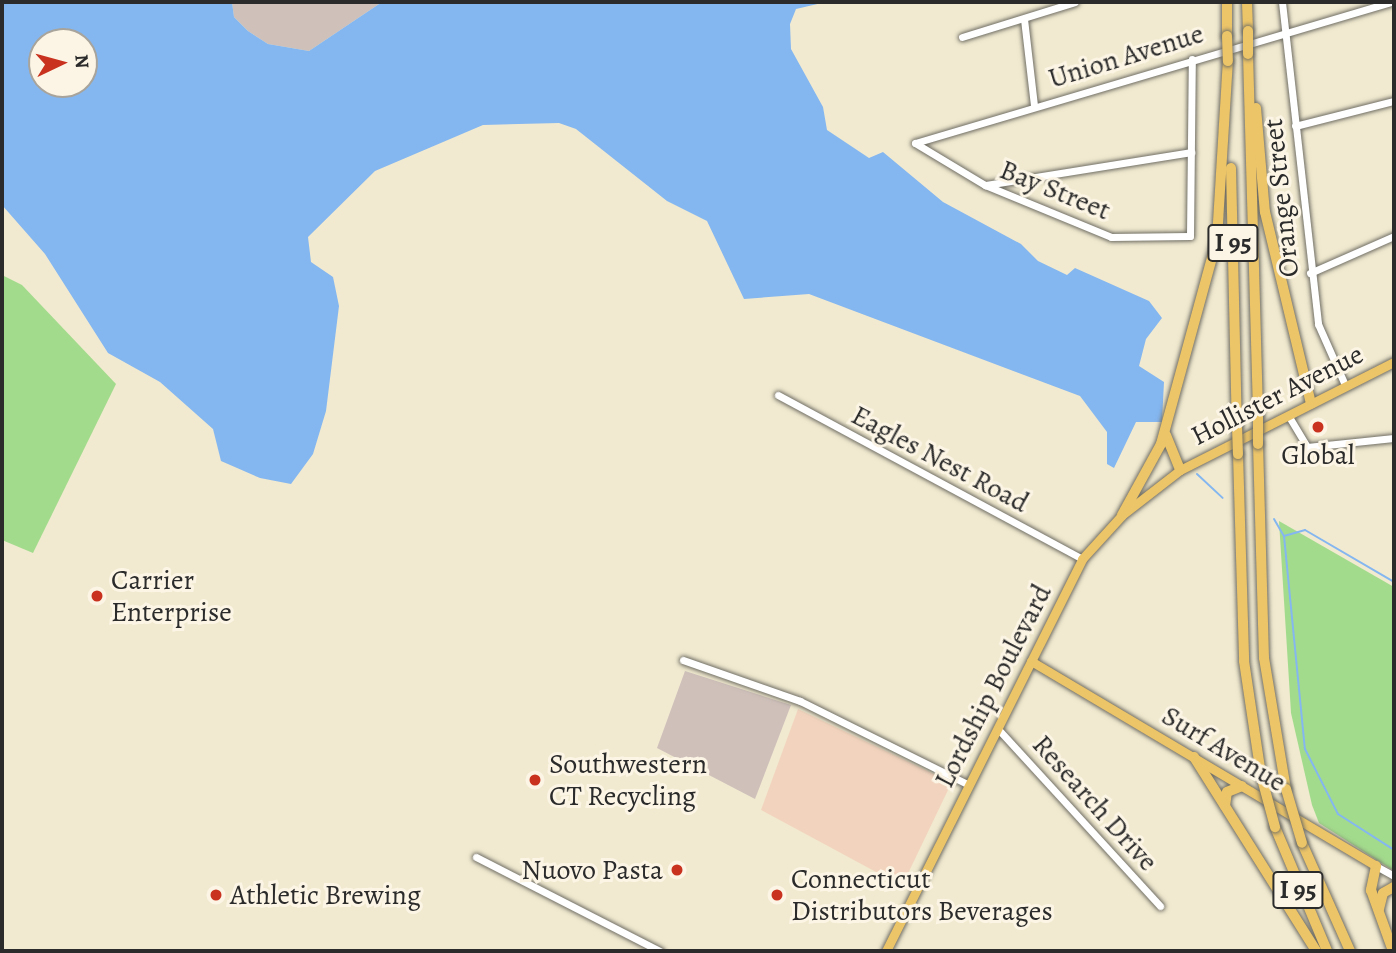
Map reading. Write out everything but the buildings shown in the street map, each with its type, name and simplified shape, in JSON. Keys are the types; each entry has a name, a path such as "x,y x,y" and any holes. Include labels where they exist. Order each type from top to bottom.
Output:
{"highway":[{"name":"I 95","path":"1227,2 1244,661 1261,775 1275,827 1327,951"},
{"name":"I 95","path":"1247,2 1264,658 1286,789 1302,843 1350,951"},
{"path":"1248,54 1265,212 1311,404"},
{"path":"1122,515 1166,428 1220,228 1228,61"},
{"path":"1166,428 1180,470"},
{"path":"1194,757 1316,951"},
{"path":"1226,810 1227,792 1242,786"},
{"path":"1376,866 1370,886 1393,951"},
{"path":"1379,912 1383,893 1394,887"}],"main road":[{"name":"Hollister Avenue","path":"1180,470 1394,362"},
{"name":"Lordship Boulevard","path":"886,951 1083,559 1122,515 1180,470"},
{"name":"Surf Avenue","path":"1031,661 1376,866"}],"street":[{"path":"962,37 1075,2"},
{"name":"Orange Street","path":"1282,2 1310,273 1318,324 1345,385"},
{"name":"Union Avenue","path":"915,143 1284,29 1391,2"},
{"path":"1024,19 1034,106"},
{"path":"985,185 1191,152 1192,59"},
{"path":"1295,127 1394,101"},
{"name":"Bay Street","path":"915,143 985,185 1111,237 1190,236 1191,152"},
{"path":"1310,273 1394,236"},
{"name":"Eagles Nest Road","path":"778,395 1083,559"},
{"path":"1288,415 1307,447 1394,438"},
{"path":"683,660 800,701 969,785"},
{"name":"Research Drive","path":"998,729 1160,906"},
{"path":"476,857 660,951"},
{"name":"Surf Avenue","path":"1376,866 1394,876"}],"shaded area":[{"path":"232,2 382,2 309,51 268,44 248,31 234,17"},
{"path":"685,671 791,705 755,799 657,748"},
{"path":"798,709 936,775 949,788 902,886 761,810"}],"green space":[{"path":"2,275 22,285 116,384 33,553 2,540"},
{"path":"1279,521 1394,587 1394,871 1319,823 1312,805 1291,713"}],"water":[{"path":"2,2 232,2 234,17 248,31 268,44 309,51 382,2 826,2 796,9 790,24 791,49 823,107 827,130 869,158 883,152 943,202 1021,244 1038,261 1067,275 1075,268 1149,301 1162,318 1146,339 1139,366 1164,382 1162,422 1136,422 1114,468 1107,464 1107,432 1080,396 809,294 744,299 707,221 667,201 576,129 559,123 483,125 375,171 308,237 311,262 333,277 339,306 326,411 313,454 291,484 260,478 221,461 213,429 160,382 108,353 45,254 2,205"}],"waterway":[{"path":"1197,474 1223,498"},
{"path":"1274,519 1284,536 1305,530 1394,582"},
{"path":"1284,536 1305,749 1338,814 1394,850"}],"place":[{"name":"Global","path":"1318,427"},
{"name":"Carrier Enterprise","path":"97,596"},
{"name":"Southwestern CT Recycling","path":"535,780"},
{"name":"Nuovo Pasta","path":"677,870"},
{"name":"Athletic Brewing","path":"216,895"},
{"name":"Connecticut Distributors Beverages","path":"777,895"}]}
